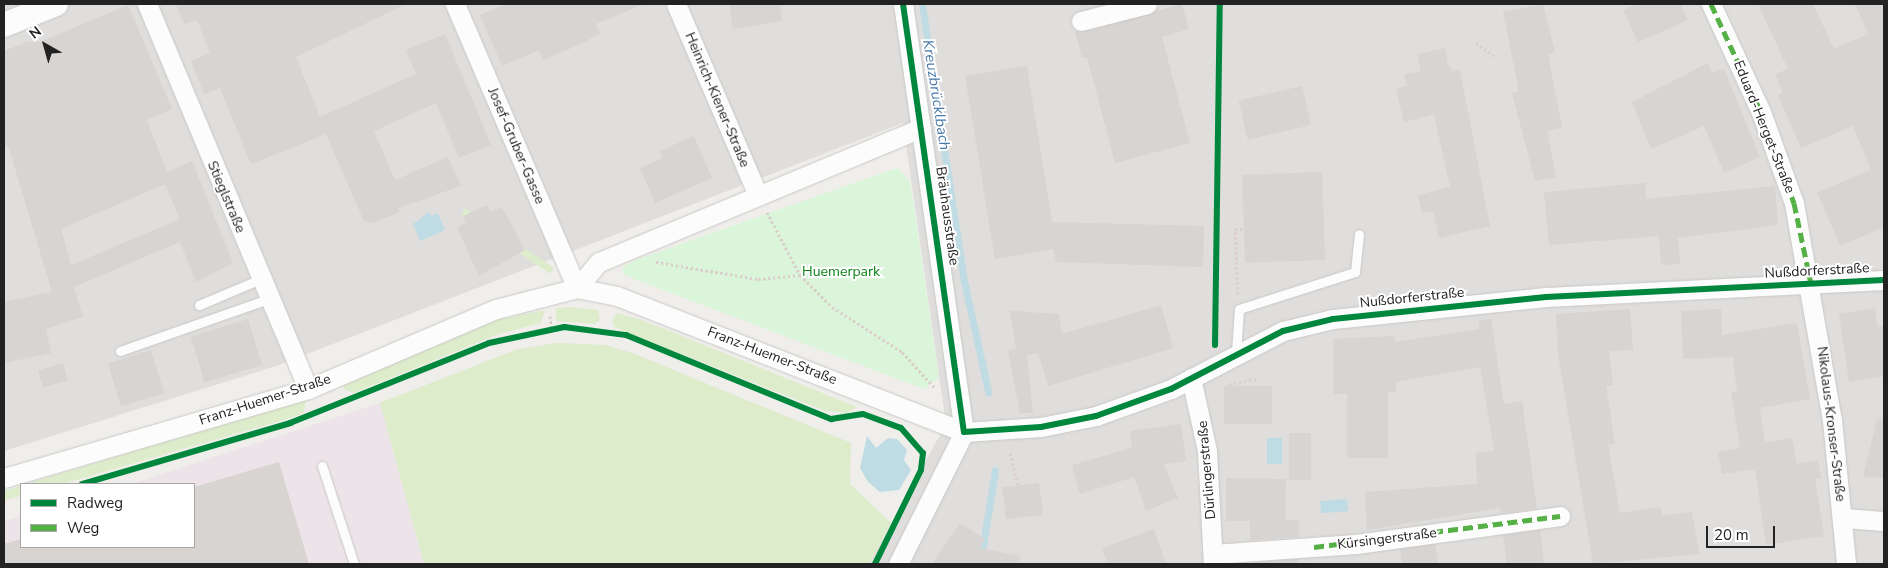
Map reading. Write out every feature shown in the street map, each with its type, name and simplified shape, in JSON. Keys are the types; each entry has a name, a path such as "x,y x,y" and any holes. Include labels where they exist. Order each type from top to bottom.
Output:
{"street":[{"path":"4,25 56,4"},
{"name":"Stieglstraße","path":"147,4 308,389"},
{"name":"Josef-Gruber-Gasse","path":"455,4 577,288"},
{"name":"Heinrich-Kiener-Straße","path":"676,4 762,204"},
{"name":"Bräuhausstraße","path":"902,4 964,432"},
{"path":"1081,21 1147,4"},
{"name":"Eduard-Herget-Straße","path":"1711,4 1761,112 1794,202 1811,284"},
{"path":"577,288 599,262 762,204 921,128"},
{"name":"Nußdorferstraße","path":"964,432 1082,420 1150,398 1191,378 1236,352 1306,324 1398,311 1546,297 1884,280"},
{"name":"Nikolaus-Kronser-Straße","path":"1811,284 1843,518 1846,564"},
{"name":"Franz-Huemer-Straße","path":"4,478 308,389 496,309 577,288 617,296 964,432"},
{"name":"Dürlingerstraße","path":"1191,378 1208,451 1213,559"},
{"path":"898,564 964,432"},
{"name":"Kürsingerstraße","path":"1213,559 1306,556 1560,516"},
{"path":"1843,518 1884,521"}],"lane":[{"path":"1236,352 1238,309 1355,272 1359,234"},
{"path":"198,305 263,278"},
{"path":"120,351 271,298"},
{"path":"322,466 354,564"}],"path":[{"path":"1476,43 1496,57"},
{"path":"762,204 800,276 832,307 902,352 935,388"},
{"path":"1238,309 1236,229 1244,229"},
{"path":"646,261 758,279 800,276"},
{"path":"550,313 551,328"},
{"path":"1224,385 1257,379"},
{"path":"1010,453 1018,485"}],"shaded area":[{"path":"4,4 1884,4 1884,564 869,564 946,424 903,123 276,366 4,451"},
{"path":"556,343 605,345 632,353 851,443 850,484 891,523 869,564 4,564 4,521 20,516 20,548 195,548 195,483 134,483 380,403 515,350"}],"green space":[{"name":"Huemerpark","path":"897,168 910,181 939,377 924,389 624,275 622,268 633,261"},
{"path":"465,208 554,268 550,274 461,214"},
{"path":"570,307 598,310 600,320 595,324 556,321 556,308"},
{"path":"545,310 541,323 499,334 353,393 344,389 342,384 495,320"},
{"path":"617,313 642,320 857,407 846,413 825,411 614,327 612,320"},
{"path":"556,343 605,345 632,353 851,443 850,484 891,523 869,564 424,564 380,403 515,350"},
{"path":"306,399 304,413 284,420 65,483 29,483"},
{"path":"20,486 20,496 4,500 4,491"}],"water":[{"path":"429,212 431,216 438,213 445,230 420,241 413,224"},
{"path":"867,436 876,448 888,438 897,439 907,450 904,460 911,470 899,490 880,492 868,482 860,468"},
{"path":"1267,438 1282,438 1282,464 1267,464"},
{"path":"1347,499 1348,511 1321,513 1320,501"}],"building":[{"path":"176,4 406,4 296,57 320,117 416,74 406,50 445,34 491,145 459,158 436,103 374,131 395,180 448,157 461,186 398,208 400,212 373,223 364,221 326,134 251,164 220,88 204,94 191,61 210,53 197,20 184,24"},
{"path":"506,4 644,4 596,24 600,33 581,44 543,60 539,50 502,66 480,15"},
{"path":"729,4 780,4 782,21 733,29"},
{"path":"1182,4 1189,29 1162,37 1190,143 1115,163 1087,57 1082,58 1075,32"},
{"path":"1543,4 1555,52 1548,54 1562,128 1547,131 1556,177 1535,181 1512,93 1519,92 1503,12"},
{"path":"1638,4 1680,4 1688,20 1638,42 1623,10"},
{"path":"1758,4 1813,4 1834,49 1868,34 1855,4 1884,4 1884,227 1840,246 1817,192 1871,170 1853,126 1801,148 1778,95 1783,93 1775,74 1788,69"},
{"path":"128,5 172,109 147,120 167,172 192,161 233,263 196,282 180,242 74,287 83,317 46,329 51,353 4,363 4,302 52,292 8,145 4,146 4,51 27,42 40,42","holes":["165,184 180,219 71,265 61,229"]},
{"path":"1445,48 1448,65 1453,71 1460,70 1490,226 1439,238 1433,211 1422,213 1418,195 1450,187 1434,114 1404,122 1396,88 1407,86 1404,74 1421,71 1417,54"},
{"path":"1708,63 1712,73 1724,69 1760,157 1724,173 1704,126 1651,149 1632,102"},
{"path":"1027,66 1052,222 1204,226 1203,267 1056,262 1053,249 995,259 965,76"},
{"path":"1302,86 1311,125 1248,140 1239,101"},
{"path":"694,136 712,178 655,203 640,168 663,158 660,151"},
{"path":"1322,172 1325,260 1245,263 1242,175"},
{"path":"1645,183 1646,199 1775,186 1778,225 1678,238 1680,264 1661,265 1659,236 1549,245 1544,192"},
{"path":"487,205 490,212 502,207 525,250 479,276 457,227 466,223 463,216"},
{"path":"1161,305 1173,348 1048,386 1038,353 1027,355 1033,412 1020,414 1008,351 1016,349 1010,311 1059,314 1062,334"},
{"path":"1875,308 1878,327 1884,326 1884,376 1849,382 1839,314"},
{"path":"1630,309 1633,350 1609,351 1613,385 1606,386 1615,444 1608,445 1620,513 1661,507 1662,516 1692,512 1699,554 1593,564 1558,354 1556,314"},
{"path":"1721,309 1722,335 1797,323 1810,399 1760,408 1765,443 1792,438 1797,464 1818,460 1821,478 1815,479 1824,536 1766,545 1755,469 1722,474 1718,452 1740,448 1731,392 1737,391 1733,357 1683,359 1681,311"},
{"path":"248,319 262,365 205,382 191,337"},
{"path":"1491,319 1504,404 1522,401 1537,508 1500,513 1500,508 1367,530 1365,492 1477,484 1476,453 1494,451 1480,367 1396,382 1396,392 1388,392 1388,458 1347,458 1347,394 1334,394 1333,339 1394,336 1395,342 1479,329 1479,320"},
{"path":"151,350 164,393 121,406 108,363"},
{"path":"63,363 68,380 43,387 38,370"},
{"path":"1224,386 1272,386 1272,424 1224,424"},
{"path":"1877,419 1884,419 1884,478 1863,477"},
{"path":"1181,424 1186,461 1164,464 1178,498 1146,511 1134,477 1080,494 1072,465 1132,448 1130,431"},
{"path":"1289,433 1311,433 1311,480 1289,480"},
{"path":"279,462 309,564 4,564 4,544 20,539 20,548 195,548 195,487"},
{"path":"1226,478 1286,479 1285,520 1299,520 1299,537 1250,540 1250,521 1226,521"},
{"path":"1039,483 1043,515 1006,519 1002,488"},
{"path":"960,523 985,539 980,548 1020,556 1019,564 932,564"},
{"path":"1154,529 1166,564 1108,564 1102,548"},
{"path":"1540,530 1544,564 1507,564 1503,535"},
{"path":"1435,544 1438,564 1402,564 1400,549"},
{"path":"1299,559 1299,564 1250,564 1250,563"}],"waterway":[{"name":"Kreuzbrücklbach","path":"922,4 963,276 988,392"},
{"name":"Kreuzbrücklbach","path":"980,564 995,470"}],"marked path":[{"path":"1711,4 1761,112 1794,203 1811,284"},
{"path":"1314,547 1560,516"}],"cycle path":[{"path":"903,4 964,432 1041,427 1096,416 1171,389 1283,331 1333,319 1546,297 1884,280"},
{"path":"1215,345 1220,4"},
{"path":"85,483 290,423 489,343 564,327 626,335 831,419 863,414 901,428 923,453 921,470 875,564"}]}
